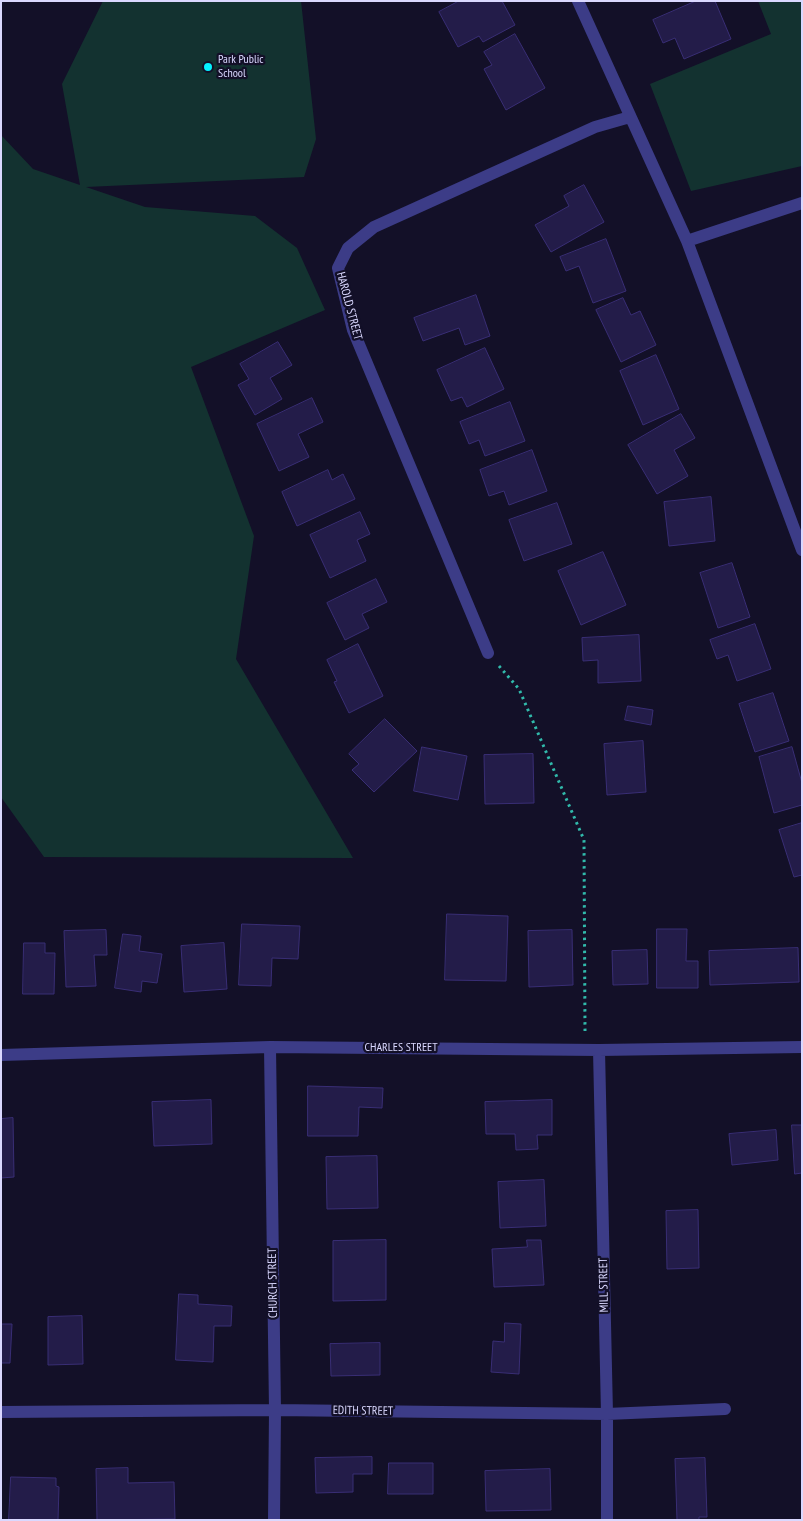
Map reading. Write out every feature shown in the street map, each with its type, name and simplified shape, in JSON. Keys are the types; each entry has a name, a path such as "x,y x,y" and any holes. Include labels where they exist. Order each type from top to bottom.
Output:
{"street":[{"path":"578,1 687,241 802,550"},
{"name":"HAROLD STREET","path":"488,653 354,330 338,268 348,248 374,227 594,127 630,117"},
{"path":"687,241 802,203"},
{"name":"CHARLES STREET","path":"1,1055 270,1047 599,1050 802,1046"},
{"name":"CHURCH STREET","path":"270,1047 275,1410 274,1520"},
{"name":"MILL STREET","path":"599,1050 607,1414 606,1520"},
{"name":"EDITH STREET","path":"1,1412 275,1410 607,1414 725,1410"}],"path":[{"path":"488,653 519,689 584,840 585,1050"}],"green space":[{"path":"103,1 301,1 316,139 304,177 86,187 145,207 255,216 297,248 325,310 191,367 254,536 236,659 353,858 44,857 1,797 1,135 33,169 80,185 62,84"},
{"path":"758,1 802,1 802,166 691,191 650,84 771,34"}],"building":[{"path":"459,1 502,1 515,25 483,42 479,36 458,47 439,12"},
{"path":"696,1 715,1 731,39 684,59 675,38 663,43 653,20"},
{"path":"515,34 545,88 506,110 484,69 492,65 484,52"},
{"path":"584,185 604,222 551,252 535,225 569,206 564,196"},
{"path":"606,239 626,291 593,303 579,266 566,271 560,257"},
{"path":"476,295 490,336 465,345 459,328 423,341 414,318"},
{"path":"623,298 631,315 640,311 656,345 621,362 596,310"},
{"path":"278,342 292,365 270,378 282,399 255,415 238,385 249,379 240,364"},
{"path":"485,348 504,389 467,407 462,397 451,401 437,370"},
{"path":"656,355 679,409 643,425 620,371"},
{"path":"312,398 323,422 298,434 309,457 279,471 257,424"},
{"path":"510,402 525,441 485,456 479,440 469,444 460,422"},
{"path":"681,414 695,438 674,450 688,476 657,494 628,445"},
{"path":"532,450 547,491 509,505 504,491 489,496 480,470"},
{"path":"328,470 332,480 343,474 355,499 297,526 282,492"},
{"path":"711,497 715,541 669,546 664,502"},
{"path":"557,503 572,544 524,561 509,520"},
{"path":"360,512 370,534 357,540 366,561 330,578 310,535"},
{"path":"603,552 626,605 581,625 558,571"},
{"path":"732,563 750,617 718,628 700,573"},
{"path":"376,579 387,602 362,614 369,628 345,640 327,603"},
{"path":"755,624 771,669 737,681 728,655 717,659 710,640"},
{"path":"639,635 641,681 598,683 598,660 583,661 582,638"},
{"path":"358,644 383,696 349,713 334,682 337,681 327,660"},
{"path":"773,693 789,741 755,752 739,704"},
{"path":"628,706 653,710 651,725 625,720"},
{"path":"385,719 417,751 374,792 352,770 359,764 349,754"},
{"path":"643,741 646,792 607,795 604,744"},
{"path":"422,747 467,756 458,800 414,791"},
{"path":"792,747 802,783 802,805 774,813 759,757"},
{"path":"533,754 534,803 485,804 484,755"},
{"path":"802,823 802,875 794,877 779,830"},
{"path":"447,914 508,916 506,981 445,980"},
{"path":"242,924 300,926 298,959 272,958 271,986 239,985"},
{"path":"657,929 687,929 686,961 698,961 698,988 657,988"},
{"path":"106,930 107,955 94,955 96,986 66,987 64,931"},
{"path":"572,930 573,985 529,987 528,931"},
{"path":"123,934 141,936 139,951 162,954 157,983 142,981 141,992 115,988"},
{"path":"24,943 45,943 45,953 55,953 54,994 23,994"},
{"path":"224,943 227,989 184,992 181,946"},
{"path":"798,948 799,982 710,985 709,951"},
{"path":"647,950 648,984 613,985 612,951"},
{"path":"308,1086 383,1088 382,1108 359,1107 358,1136 308,1136"},
{"path":"211,1100 212,1144 154,1146 152,1102"},
{"path":"552,1100 552,1135 537,1135 538,1149 516,1150 515,1134 486,1134 485,1102"},
{"path":"13,1118 14,1177 1,1178 1,1119"},
{"path":"792,1125 802,1125 802,1173 795,1174"},
{"path":"776,1130 778,1160 732,1165 729,1134"},
{"path":"377,1156 378,1208 327,1209 326,1157"},
{"path":"544,1180 546,1226 500,1228 498,1182"},
{"path":"698,1210 699,1268 667,1269 666,1211"},
{"path":"386,1240 386,1300 333,1301 333,1241"},
{"path":"527,1240 541,1240 544,1285 494,1287 492,1249 527,1247"},
{"path":"179,1294 198,1295 198,1304 232,1306 231,1326 214,1326 213,1362 176,1360"},
{"path":"82,1316 83,1364 48,1365 48,1317"},
{"path":"505,1323 521,1324 519,1374 491,1372 493,1341 504,1342"},
{"path":"1,1324 12,1324 10,1363 1,1363"},
{"path":"380,1343 380,1375 331,1376 330,1344"},
{"path":"372,1457 372,1474 353,1474 353,1492 316,1493 315,1458"},
{"path":"705,1458 707,1517 699,1517 699,1520 677,1520 675,1459"},
{"path":"389,1463 433,1463 433,1494 388,1494"},
{"path":"128,1468 128,1483 174,1482 175,1519 97,1520 96,1469"},
{"path":"550,1469 551,1510 486,1511 485,1471"},
{"path":"11,1477 56,1478 56,1486 59,1487 58,1520 9,1520"}],"place":[{"name":"Park Public School","path":"208,67"}]}
